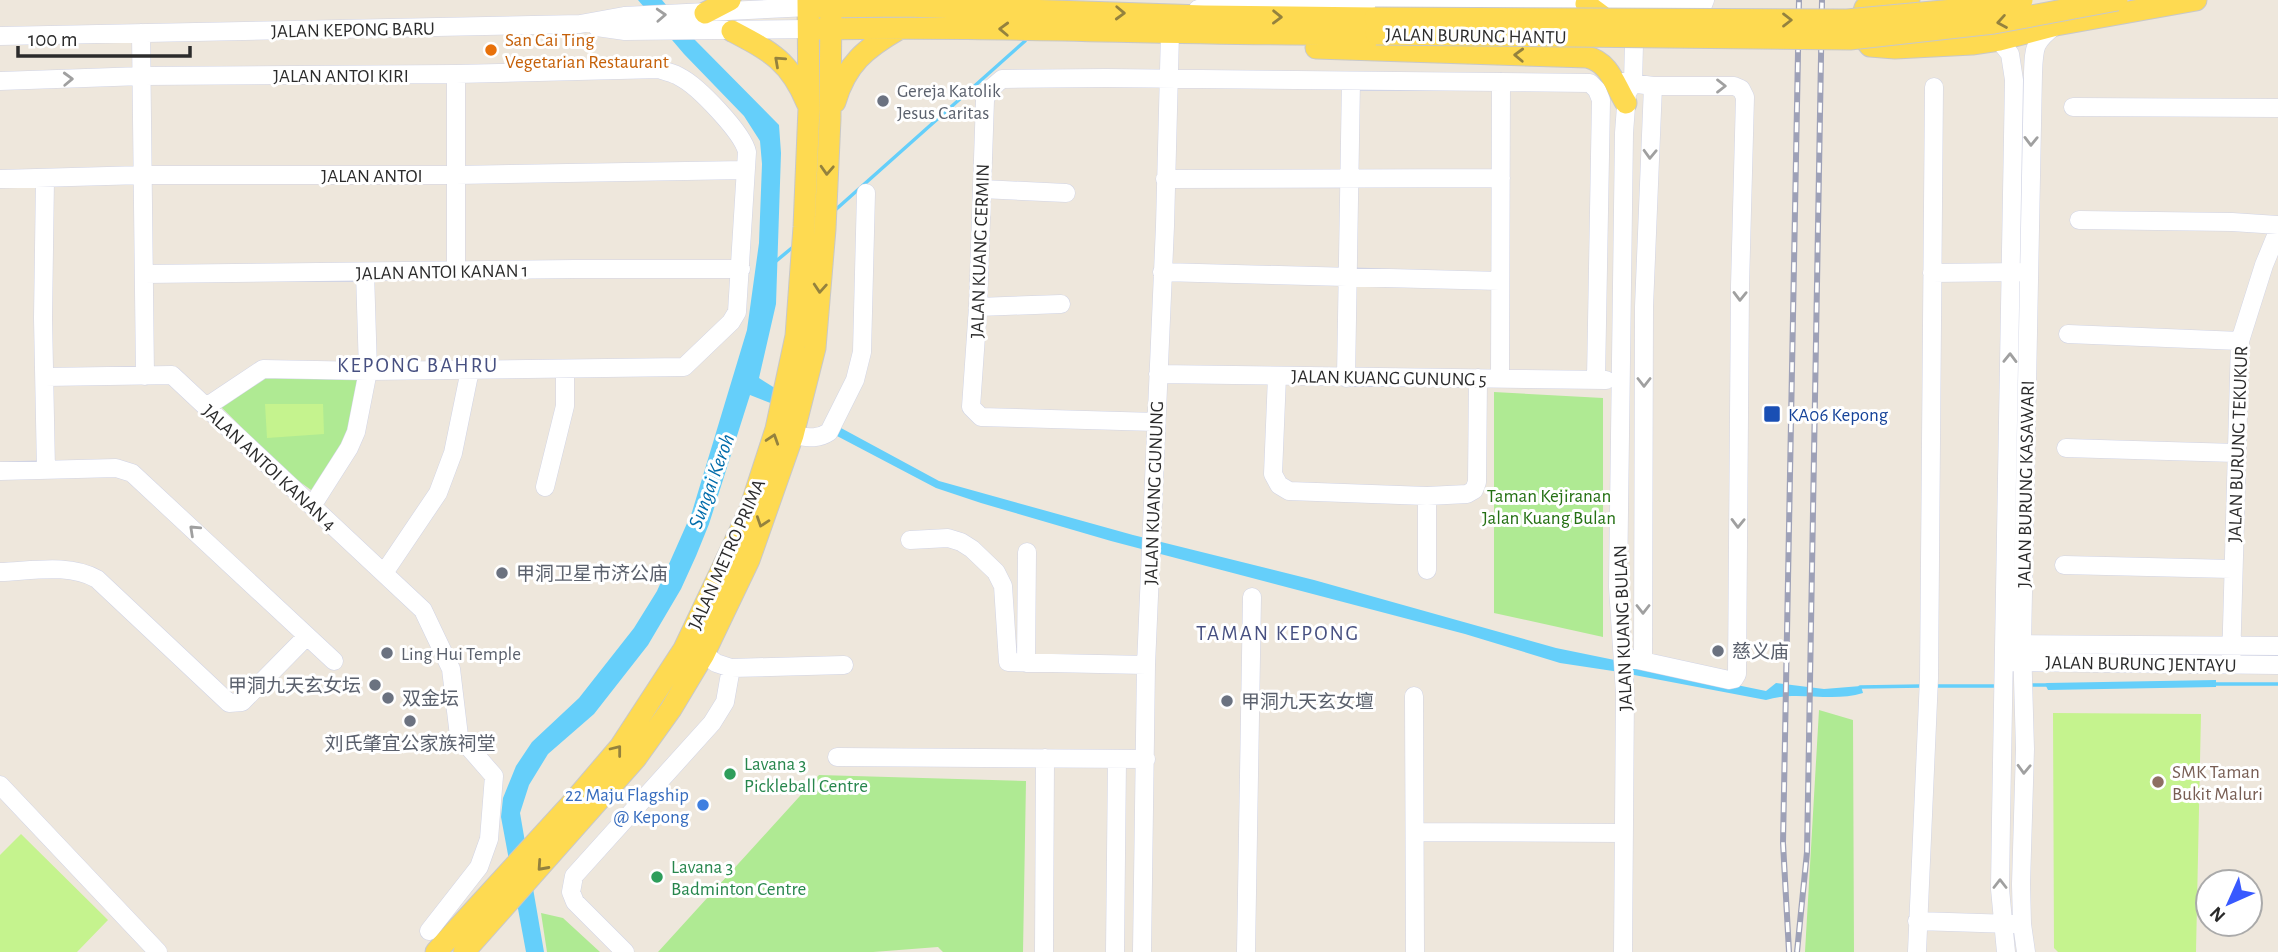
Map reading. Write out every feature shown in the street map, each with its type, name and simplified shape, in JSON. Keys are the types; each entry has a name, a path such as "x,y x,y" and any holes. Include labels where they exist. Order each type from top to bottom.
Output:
{"main road":[{"path":"704,19 730,0"},
{"path":"1909,0 1865,8 1863,35 1870,46 1895,48 1972,44 2056,25 2196,0"},
{"name":"JALAN BURUNG HANTU","path":"809,29 901,28 1211,34 1376,26 1847,20 1985,7 2022,0"},
{"name":"JALAN BURUNG HANTU","path":"809,4 900,3 1376,26 1850,39 1994,23 2117,0"},
{"name":"JALAN METRO PRIMA","path":"580,809 684,649 749,512 776,429 796,336 830,120 831,3"},
{"name":"JALAN METRO PRIMA","path":"436,952 464,942 580,809 643,748 671,709 704,653 749,560 793,435 815,348 809,4"},
{"path":"1586,4 1602,16 1607,29 1603,48 1587,57"},
{"path":"830,120 843,79 850,67 879,40 901,28"},
{"path":"732,31 765,49 787,67 798,81 809,108"},
{"path":"1211,34 1262,46 1587,57 1595,59 1634,85"}],"street":[{"path":"1160,14 1253,1 1514,1 1700,6 1704,1"},
{"name":"JALAN KEPONG BARU","path":"0,36 624,24 704,19 809,4"},
{"name":"JALAN KUANG BULAN","path":"1623,952 1625,693 1618,587 1621,380 1634,85 1629,5"},
{"name":"JALAN KEPONG BARU","path":"704,19 732,31 809,29"},
{"name":"JALAN BURUNG KASAWARI","path":"2006,952 2000,877 2003,670 2020,272 2034,50 2039,38 2056,25"},
{"path":"141,33 145,376"},
{"name":"JALAN KUANG GUNUNG","path":"1142,952 1146,665 1170,33"},
{"name":"JALAN BURUNG KASAWARI","path":"1999,40 2010,54 2014,80 2020,272 2024,701 2021,884 2026,952"},
{"name":"JALAN ANTOI KIRI","path":"0,81 142,76 456,74 659,69 681,77 727,120 745,145 745,170"},
{"path":"456,74 456,271"},
{"name":"JALAN KUANG CERMIN","path":"1156,422 981,417 971,407 978,307 985,100 989,90 1002,79 1168,80"},
{"path":"1168,80 1590,83 1601,100 1596,379"},
{"path":"1346,378 1351,81"},
{"path":"1500,378 1501,82"},
{"path":"1624,658 1729,680 1737,674 1740,298 1745,97 1741,89 1734,86 1634,85 1644,307 1643,661"},
{"path":"1917,952 1929,678 1934,87"},
{"path":"2073,107 2278,108"},
{"path":"206,407 263,369 368,371 684,367 731,322 737,312 745,170"},
{"name":"JALAN ANTOI","path":"0,179 143,175 745,170"},
{"path":"1165,179 1501,178"},
{"path":"45,179 46,470"},
{"path":"982,189 1066,193"},
{"path":"793,435 814,438 829,432 859,369 862,352 866,193"},
{"path":"2079,220 2278,225"},
{"name":"JALAN BURUNG TEKUKUR","path":"2231,664 2239,341 2278,231"},
{"name":"JALAN ANTOI KANAN 1","path":"144,274 741,270"},
{"path":"312,506 349,448 355,432 368,371 365,272"},
{"path":"1162,272 1500,281"},
{"path":"1932,273 2020,272"},
{"path":"978,307 1061,304"},
{"path":"2068,334 2239,341"},
{"path":"545,487 565,406 565,369"},
{"path":"384,573 438,493 453,453 470,370"},
{"name":"JALAN KUANG GUNUNG 5","path":"1158,374 1621,380"},
{"name":"JALAN ANTOI KANAN 4","path":"45,377 172,375 423,610 451,670 459,736 494,776 489,839 480,867 429,931"},
{"path":"1277,376 1273,474 1279,485 1289,491 1427,496 1466,494 1475,490 1478,378"},
{"path":"2066,448 2236,453"},
{"path":"0,471 116,468 132,472 334,661"},
{"path":"1427,496 1427,569"},
{"path":"910,540 948,538 961,542 972,548 996,572 1003,586 1007,663 1146,665"},
{"path":"1026,663 1027,552"},
{"path":"2064,565 2232,569"},
{"path":"0,572 68,569 85,572 97,579 229,703 242,702 307,636"},
{"path":"1246,952 1252,597"},
{"name":"JALAN BURUNG JENTAYU","path":"2004,644 2022,661 2278,665"},
{"name":"JALAN BURUNG JENTAYU","path":"2003,670 2022,661 2231,646 2278,646"},
{"path":"704,653 716,663 731,667 844,665"},
{"path":"625,952 575,902 571,892 574,876 712,723 725,702 731,667"},
{"path":"1414,696 1415,952"},
{"path":"837,757 1045,758 1145,768"},
{"path":"1044,952 1045,758"},
{"path":"1115,952 1117,767"},
{"path":"0,785 158,952"},
{"path":"1415,832 1624,833"},
{"path":"1917,920 2022,924"}],"green space":[{"path":"263,369 368,371 356,432 318,495 289,474 215,401"},
{"name":"Taman Kejiranan Jalan Kuang Bulan","path":"1494,392 1603,398 1603,637 1494,613"},
{"path":"265,404 323,404 324,434 267,438"},
{"path":"1819,710 1853,720 1854,952 1805,952"},
{"path":"2053,713 2201,714 2198,868 2194,868 2196,952 2058,952 2054,948"},
{"path":"819,775 1026,781 1023,952 943,952 938,947 873,952 658,952"},
{"path":"21,834 108,920 77,952 0,952 0,855"},
{"path":"541,913 563,918 600,952 547,952"}],"water":[{"name":"Sungai Keroh","path":"638,0 662,0 695,40 779,125 781,153 776,304 759,378 778,390 773,404 750,395 709,524 696,556 681,589 648,645 594,714 548,754 529,785 520,813 544,952 526,952 501,817 503,798 516,766 532,742 579,698 634,628 657,591 692,512 747,330 759,243 762,164 760,141 744,116 684,54"},
{"path":"841,428 939,481 1133,535 1314,580 1556,648 1766,691 1776,683 1824,689 1861,686 1863,693 1839,697 1790,696 1766,700 1560,663 1465,634 1111,541 981,503 936,488 837,436"},
{"path":"2216,680 2216,687 2048,690 2045,684 2047,683"}],"waterway":[{"path":"833,212 1025,41"},
{"path":"775,262 793,247"},
{"path":"2214,684 2278,684"},
{"path":"2028,685 2048,685"},
{"path":"1860,687 1922,686"},
{"path":"1934,686 1999,686"}],"railway":[{"path":"1789,952 1783,843 1799,0"},
{"path":"1797,952 1807,852 1822,0"}],"place":[{"name":"San Cai Ting Vegetarian Restaurant","path":"491,50"},
{"name":"Gereja Katolik Jesus Caritas","path":"883,101"},
{"name":"KA06 Kepong","path":"1772,414"},
{"name":"甲洞卫星市济公庙","path":"502,573"},
{"name":"慈义庙","path":"1718,651"},
{"name":"Ling Hui Temple","path":"387,653"},
{"name":"甲洞九天玄女坛","path":"375,685"},
{"name":"双金坛","path":"388,698"},
{"name":"甲洞九天玄女壇","path":"1227,701"},
{"name":"刘氏肇宜公家族祠堂","path":"410,721"},
{"name":"Lavana 3 Pickleball Centre","path":"730,774"},
{"name":"SMK Taman Bukit Maluri","path":"2158,782"},
{"name":"22 Maju Flagship @ Kepong","path":"703,805"},
{"name":"Lavana 3 Badminton Centre","path":"657,877"}],"district":[{"name":"KEPONG BAHRU","path":"418,365"},
{"name":"TAMAN KEPONG","path":"1278,633"}]}
